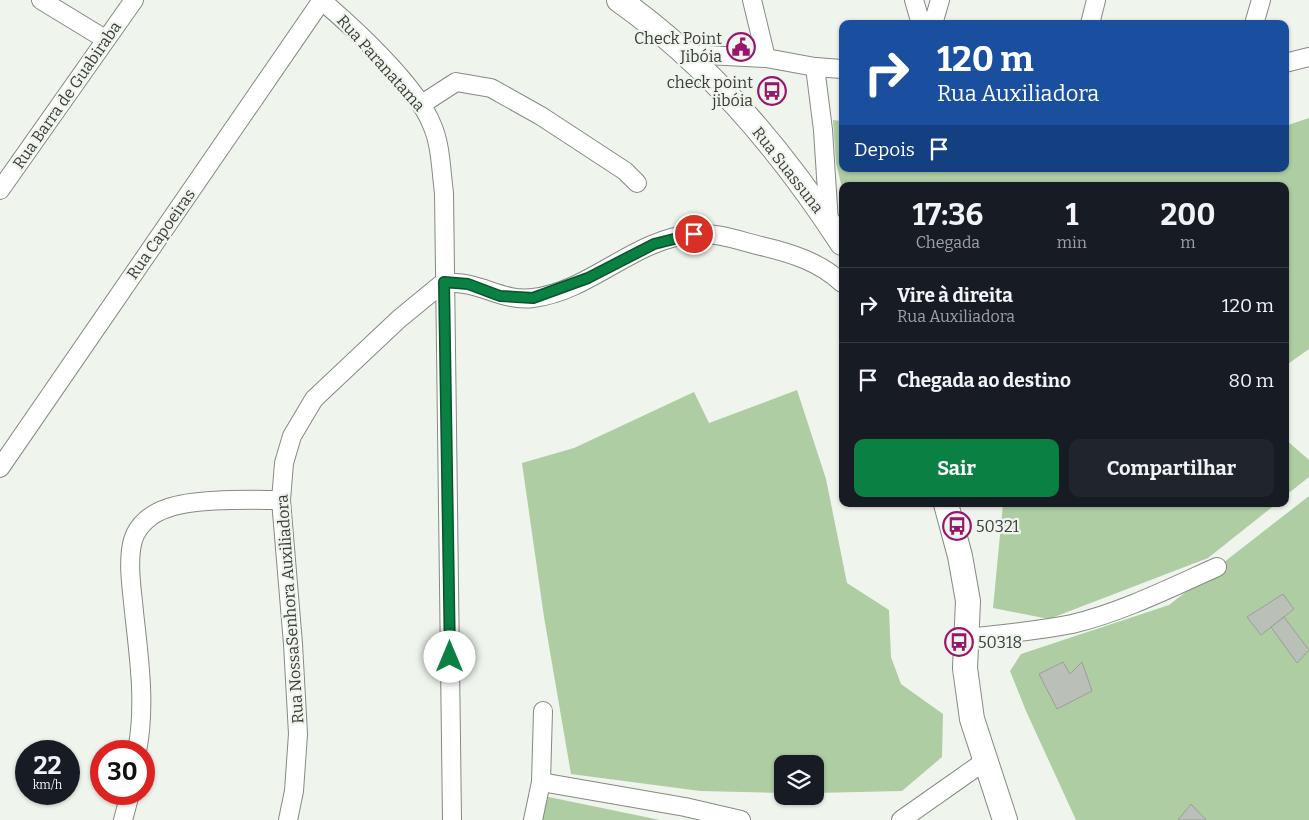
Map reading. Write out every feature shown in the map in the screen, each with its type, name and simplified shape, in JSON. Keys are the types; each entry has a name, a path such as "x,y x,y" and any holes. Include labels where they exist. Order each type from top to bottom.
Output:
{"street":[{"path":"41,0 106,39"},
{"name":"Rua Barra de Guabiraba","path":"4,179 134,0"},
{"name":"Rua Paranatama","path":"321,0 353,28 422,104 433,127 444,193 452,820"},
{"name":"Rua Capoeiras","path":"0,468 321,0"},
{"name":"Rua Suassuna","path":"619,0 687,54 763,137 830,223 839,238"},
{"path":"752,0 766,58"},
{"path":"914,0 920,20"},
{"path":"934,20 940,0"},
{"path":"1091,20 1096,0"},
{"path":"1255,20 1261,0"},
{"path":"687,54 766,58 815,67 839,69"},
{"path":"1289,63 1309,57"},
{"path":"815,67 823,130 830,223"},
{"path":"422,104 456,82 491,88 541,116 625,170 638,183"},
{"path":"444,282 468,284 500,296 533,298 572,285 654,244 694,234 724,237 797,256 821,266 839,281"},
{"name":"Rua NossaSenhora Auxiliadora","path":"288,820 294,791 298,734 293,644 281,500 284,463 292,436 314,399 399,319 444,282"},
{"path":"138,740 141,696 131,578 132,541 138,527 150,516 169,507 229,500 281,500"},
{"path":"947,507 960,556 968,601 965,668 972,719 1005,820"},
{"path":"966,638 1042,630 1074,623 1155,595 1217,567"},
{"path":"533,820 541,782 543,711"},
{"path":"901,820 985,761"},
{"path":"541,782 683,814 741,820"},
{"path":"123,820 127,805"}],"green space":[{"path":"1309,118 1309,349 1289,363 1289,182 841,182 836,163 833,120 839,121 839,172 1289,172 1289,125"},
{"path":"797,390 826,479 847,583 889,610 891,657 901,684 943,714 942,757 902,791 824,793 824,755 774,755 774,793 700,791 571,774 544,617 522,463 574,448 694,392 709,423"},
{"path":"1289,442 1309,460 1309,477 1289,493"},
{"path":"1309,496 1309,820 1076,820 1026,711 1010,671 1021,654 1169,605"},
{"path":"1003,507 1272,507 1208,558 1049,619 993,608"},
{"path":"539,795 660,820 534,820"}],"building":[{"path":"1283,594 1294,609 1261,635 1247,617"},
{"path":"1284,617 1309,650 1297,663 1271,627"},
{"path":"1063,662 1070,674 1082,662 1092,691 1057,709 1039,674"},
{"path":"1191,804 1206,820 1178,820"}],"place":[{"name":"Check Point Jibóia","path":"741,47"},
{"name":"check point jibóia","path":"772,91"},
{"name":"50321","path":"957,526"},
{"name":"50318","path":"959,642"}],"route":[{"path":"450,657 448,424 444,282 468,284 500,296 533,298 563,289 588,278 669,238 694,234"}]}
